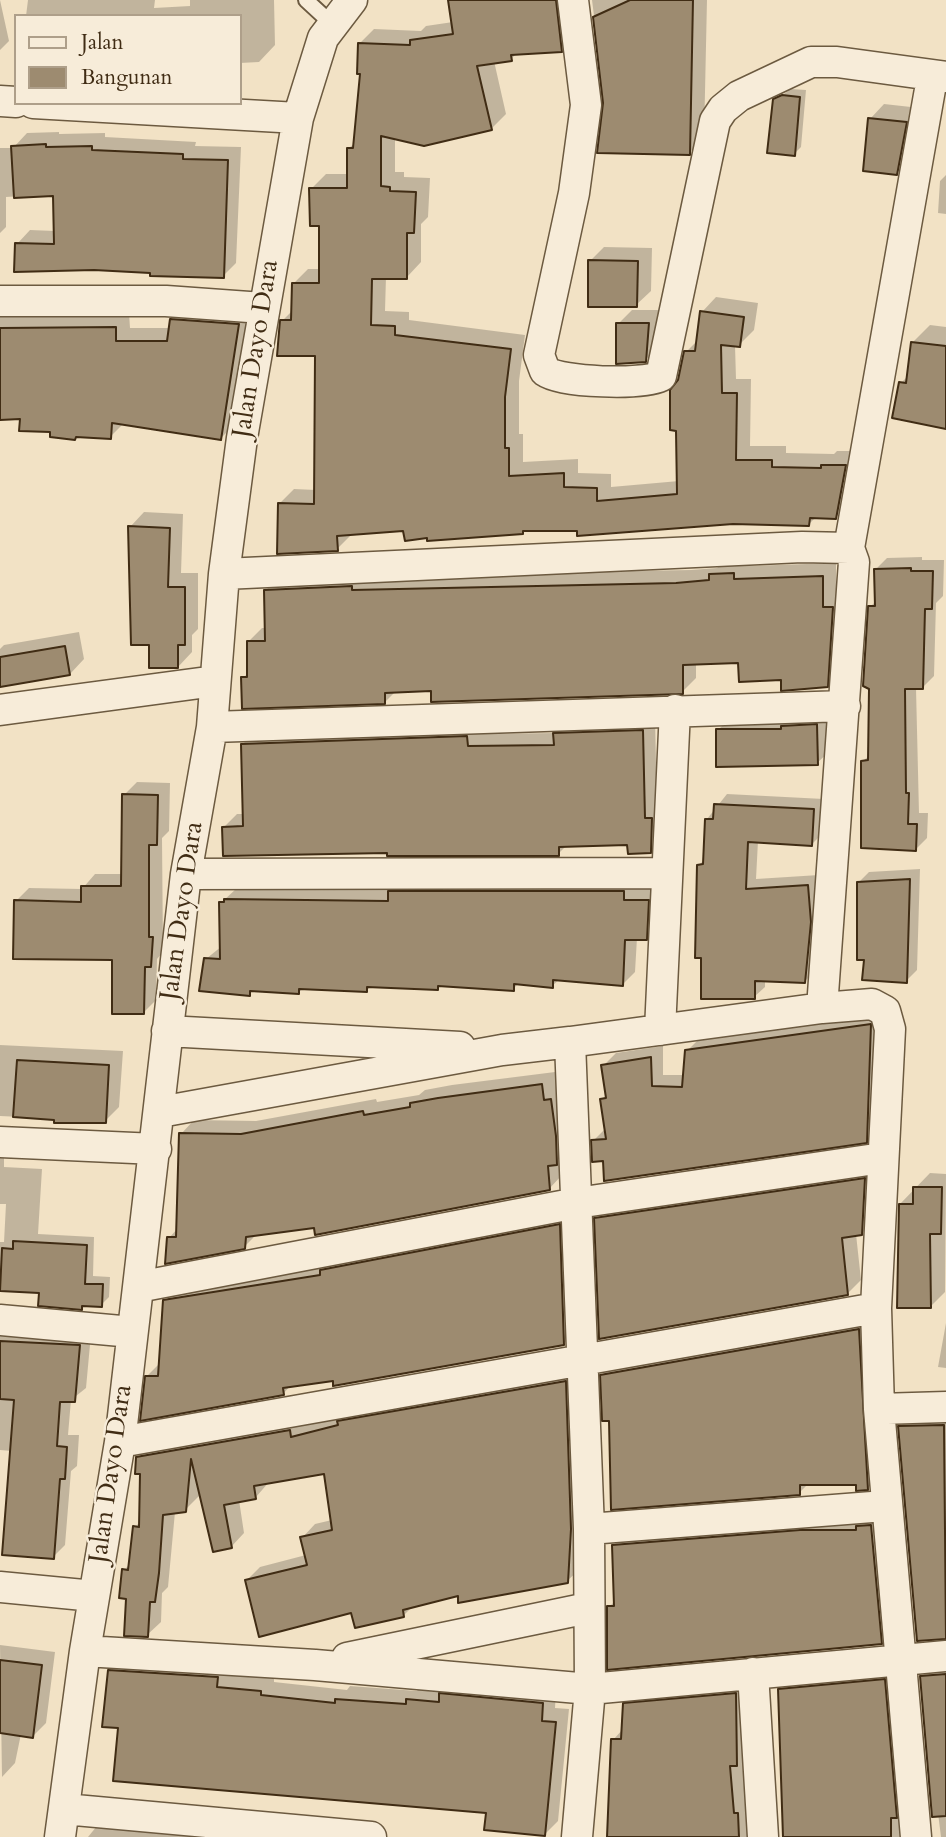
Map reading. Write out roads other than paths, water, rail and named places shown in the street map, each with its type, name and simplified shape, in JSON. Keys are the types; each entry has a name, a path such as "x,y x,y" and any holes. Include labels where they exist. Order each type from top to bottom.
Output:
{"street":[{"name":"Jalan Dayo Dara","path":"62,1823 85,1651 120,1442 186,874 212,727 224,574 263,307 298,118 316,55 332,24 352,0"},
{"path":"573,0 586,105 574,193 539,355 545,371 562,379 640,381 661,376 715,121 728,104 787,71 811,62 837,62 939,78 849,548 854,562 822,1007"},
{"path":"68,105 298,118"},
{"path":"0,301 166,301 263,307"},
{"path":"224,574 802,547 849,548"},
{"path":"0,710 215,681"},
{"path":"212,727 845,706"},
{"path":"660,1030 675,710"},
{"path":"186,874 667,873"},
{"path":"160,1112 502,1050 822,1007 872,1004 886,1011 890,1029 876,1308 879,1409 916,1837"},
{"path":"167,1031 502,1050"},
{"path":"570,1042 589,1529 590,1689 577,1837"},
{"path":"0,1142 156,1149"},
{"path":"138,1287 577,1203 882,1158"},
{"path":"120,1442 876,1308"},
{"path":"0,1320 132,1332"},
{"path":"879,1409 946,1407"},
{"path":"589,1529 886,1506"},
{"path":"0,1587 94,1596"},
{"path":"315,1665 588,1608"},
{"path":"85,1651 315,1665 590,1689 946,1656"},
{"path":"753,1673 763,1837"},
{"path":"62,1823 371,1837"}],"lane":[{"path":"306,0 332,24"}]}
